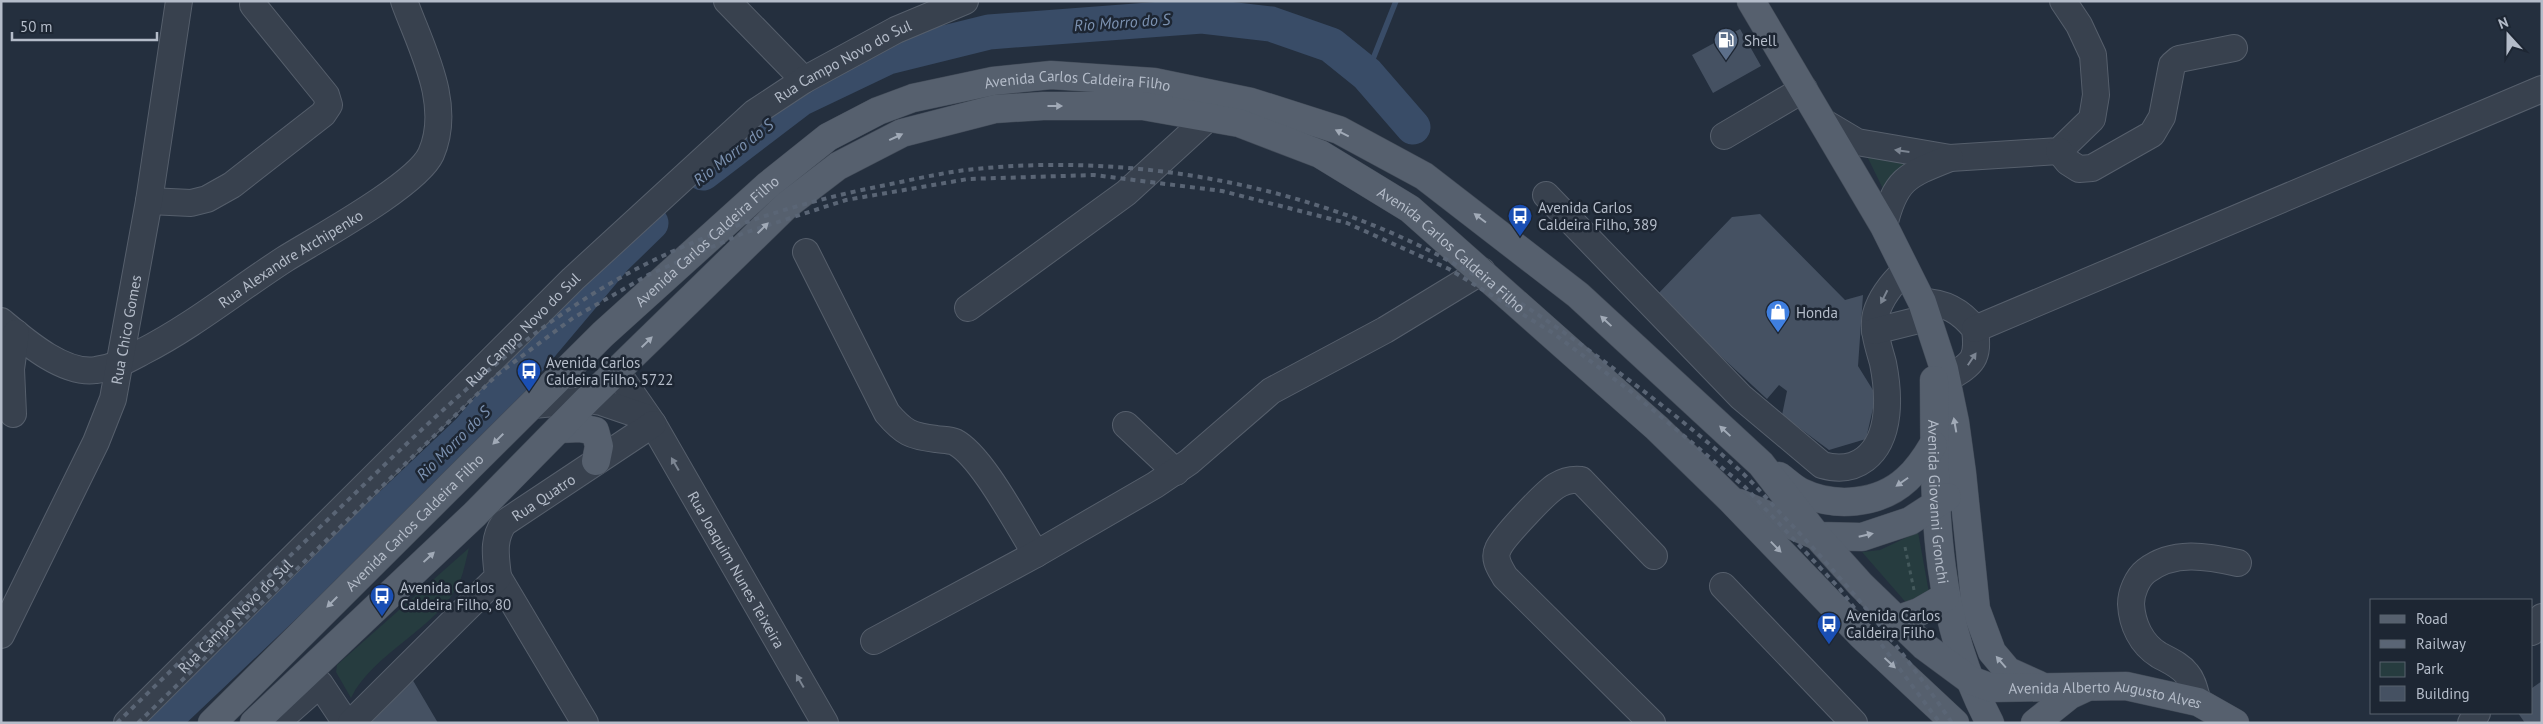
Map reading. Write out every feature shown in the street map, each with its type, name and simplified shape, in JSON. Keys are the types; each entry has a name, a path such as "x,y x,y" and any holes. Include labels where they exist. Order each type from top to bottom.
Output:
{"main road":[{"name":"Avenida Giovanni Gronchi","path":"1751,1 1825,123 1884,226 1927,318 1947,379 1962,473 1976,609 1992,652 2008,671 2042,687"},
{"name":"Avenida Carlos Caldeira Filho","path":"212,723 603,334 754,198 828,137 878,111 913,98 993,81 1051,75 1154,82 1251,102 1339,130 1424,176 1578,295 1761,464 1817,536 1896,620 1924,646 1970,680"},
{"name":"Avenida Carlos Caldeira Filho","path":"254,723 475,514 587,400 787,205 838,166 902,133 995,109 1043,106 1143,106 1207,119 1239,123 1320,154 1410,210 1482,270 1657,428 1730,499 1862,636 1955,723"},
{"name":"Avenida Giovanni Gronchi","path":"1927,318 1934,368 1933,445 1935,505 1945,597 1970,680 1990,723"},
{"path":"559,429 580,428 595,432 599,446 596,461"},
{"path":"1761,464 1800,492 1823,500 1860,501 1886,492 1907,480 1933,445"},
{"path":"1730,499 1817,536 1862,537 1910,521 1954,490 1962,473"},
{"path":"1896,620 1919,612 1945,597"},
{"name":"Avenida Alberto Augusto Alves","path":"1970,680 1992,688 2126,686 2198,702 2236,723"},
{"path":"2035,723 2070,695 2089,686"}],"street":[{"name":"Rua Chico Gomes","path":"1,635 96,442 117,382 118,365 149,201 179,1"},
{"name":"Rua Alexandre Archipenko","path":"9,327 31,346 72,369 95,370 118,365 184,328 285,259 376,203 417,172 431,155 440,129 430,71 404,1"},
{"path":"727,1 804,80"},
{"name":"Rua Campo Novo do Sul","path":"127,723 573,279 754,114 804,80 896,30 965,1"},
{"path":"1825,123 1857,142 1950,158 2060,152 2092,119 2096,94 2093,55 2079,25 2063,1"},
{"path":"149,201 191,203 220,192 316,120 329,105 326,95 253,5"},
{"path":"2060,152 2068,162 2079,169 2092,168 2128,150 2152,134 2162,116 2172,65 2179,59 2234,48"},
{"path":"1724,136 1804,89"},
{"path":"1975,329 2542,89"},
{"path":"968,308 1126,193 1207,119"},
{"path":"1884,226 1888,208 1898,186 1919,171 1950,158"},
{"path":"1546,195 1740,398 1822,464 1837,469 1860,463 1880,445 1885,430 1886,406 1883,366 1875,331 1876,314 1887,291 1906,270"},
{"path":"806,252 887,413 901,429 915,436 954,441 969,452 984,470 1036,554"},
{"path":"874,641 1036,554 1176,472 1271,391 1385,330 1482,270"},
{"path":"1875,331 1927,318 1933,302 1954,308 1975,329 1977,352 1974,360 1967,367 1947,379"},
{"path":"9,327 14,414"},
{"name":"Rua Joaquim Nunes Teixeira","path":"617,372 650,421 825,723"},
{"path":"533,405 587,400 608,404 650,421"},
{"name":"Rua Quatro","path":"498,577 495,545 497,533 504,523 596,461 650,421"},
{"path":"1126,425 1176,472"},
{"path":"1652,723 1505,577 1496,562 1498,549 1516,527 1554,487 1570,479 1581,480 1654,556"},
{"path":"2198,702 2194,684 2187,674 2176,663 2157,654 2134,626 2131,596 2141,574 2152,566 2168,560 2188,556 2208,556 2238,563"},
{"path":"351,723 498,577 585,723"},
{"path":"1723,586 1854,723"},
{"path":"2533,631 2542,618"},
{"path":"289,718 320,684 346,723"}],"path":[{"path":"1904,543 1915,596"}],"green space":[{"path":"1864,150 1935,160 1885,193"},
{"path":"1918,532 1930,598 1909,606 1862,552 1880,550"},
{"path":"469,548 460,581 450,598 422,627 374,667 361,682 351,698 336,672 337,665"}],"building":[{"name":"Shell","path":"1740,29 1761,66 1713,93 1692,55"},
{"name":"Honda","path":"1760,214 1845,300 1863,295 1858,366 1876,395 1866,439 1829,450 1782,415 1787,391 1779,385 1767,399 1656,296 1732,217"},
{"path":"408,672 438,723 359,723"},
{"path":"2542,681 2542,723 2525,723 2519,714 2533,714 2533,687"}],"waterway":[{"path":"1367,74 1396,1"},
{"name":"Rio Morro do S","path":"703,173 800,99 888,57 989,32 1202,16 1271,24 1331,45 1367,74 1413,127"},
{"name":"Rio Morro do S","path":"161,723 469,431 615,258 651,223"}],"railway":[{"path":"117,723 449,405 524,342 605,286 648,263 704,238 762,217 851,192 958,171 1009,166 1061,165 1113,167 1164,172 1216,180 1267,191 1317,205 1395,234 1480,278 1561,330 1606,363 1700,436 1757,487 1855,595 1915,670 1952,723"},
{"path":"138,723 498,374 573,318 650,274 744,233 846,200 968,179 1094,175 1222,191 1347,223 1449,269 1553,333 1629,390 1745,487 1840,589 1940,723"}],"place":[{"name":"Shell","path":"1726,61"},
{"name":"Avenida Carlos Caldeira Filho, 389","path":"1520,237"},
{"name":"Honda","path":"1778,333"},
{"name":"Avenida Carlos Caldeira Filho, 5722","path":"529,392"},
{"name":"Avenida Carlos Caldeira Filho, 80","path":"382,617"},
{"name":"Avenida Carlos Caldeira Filho","path":"1829,645"}]}
